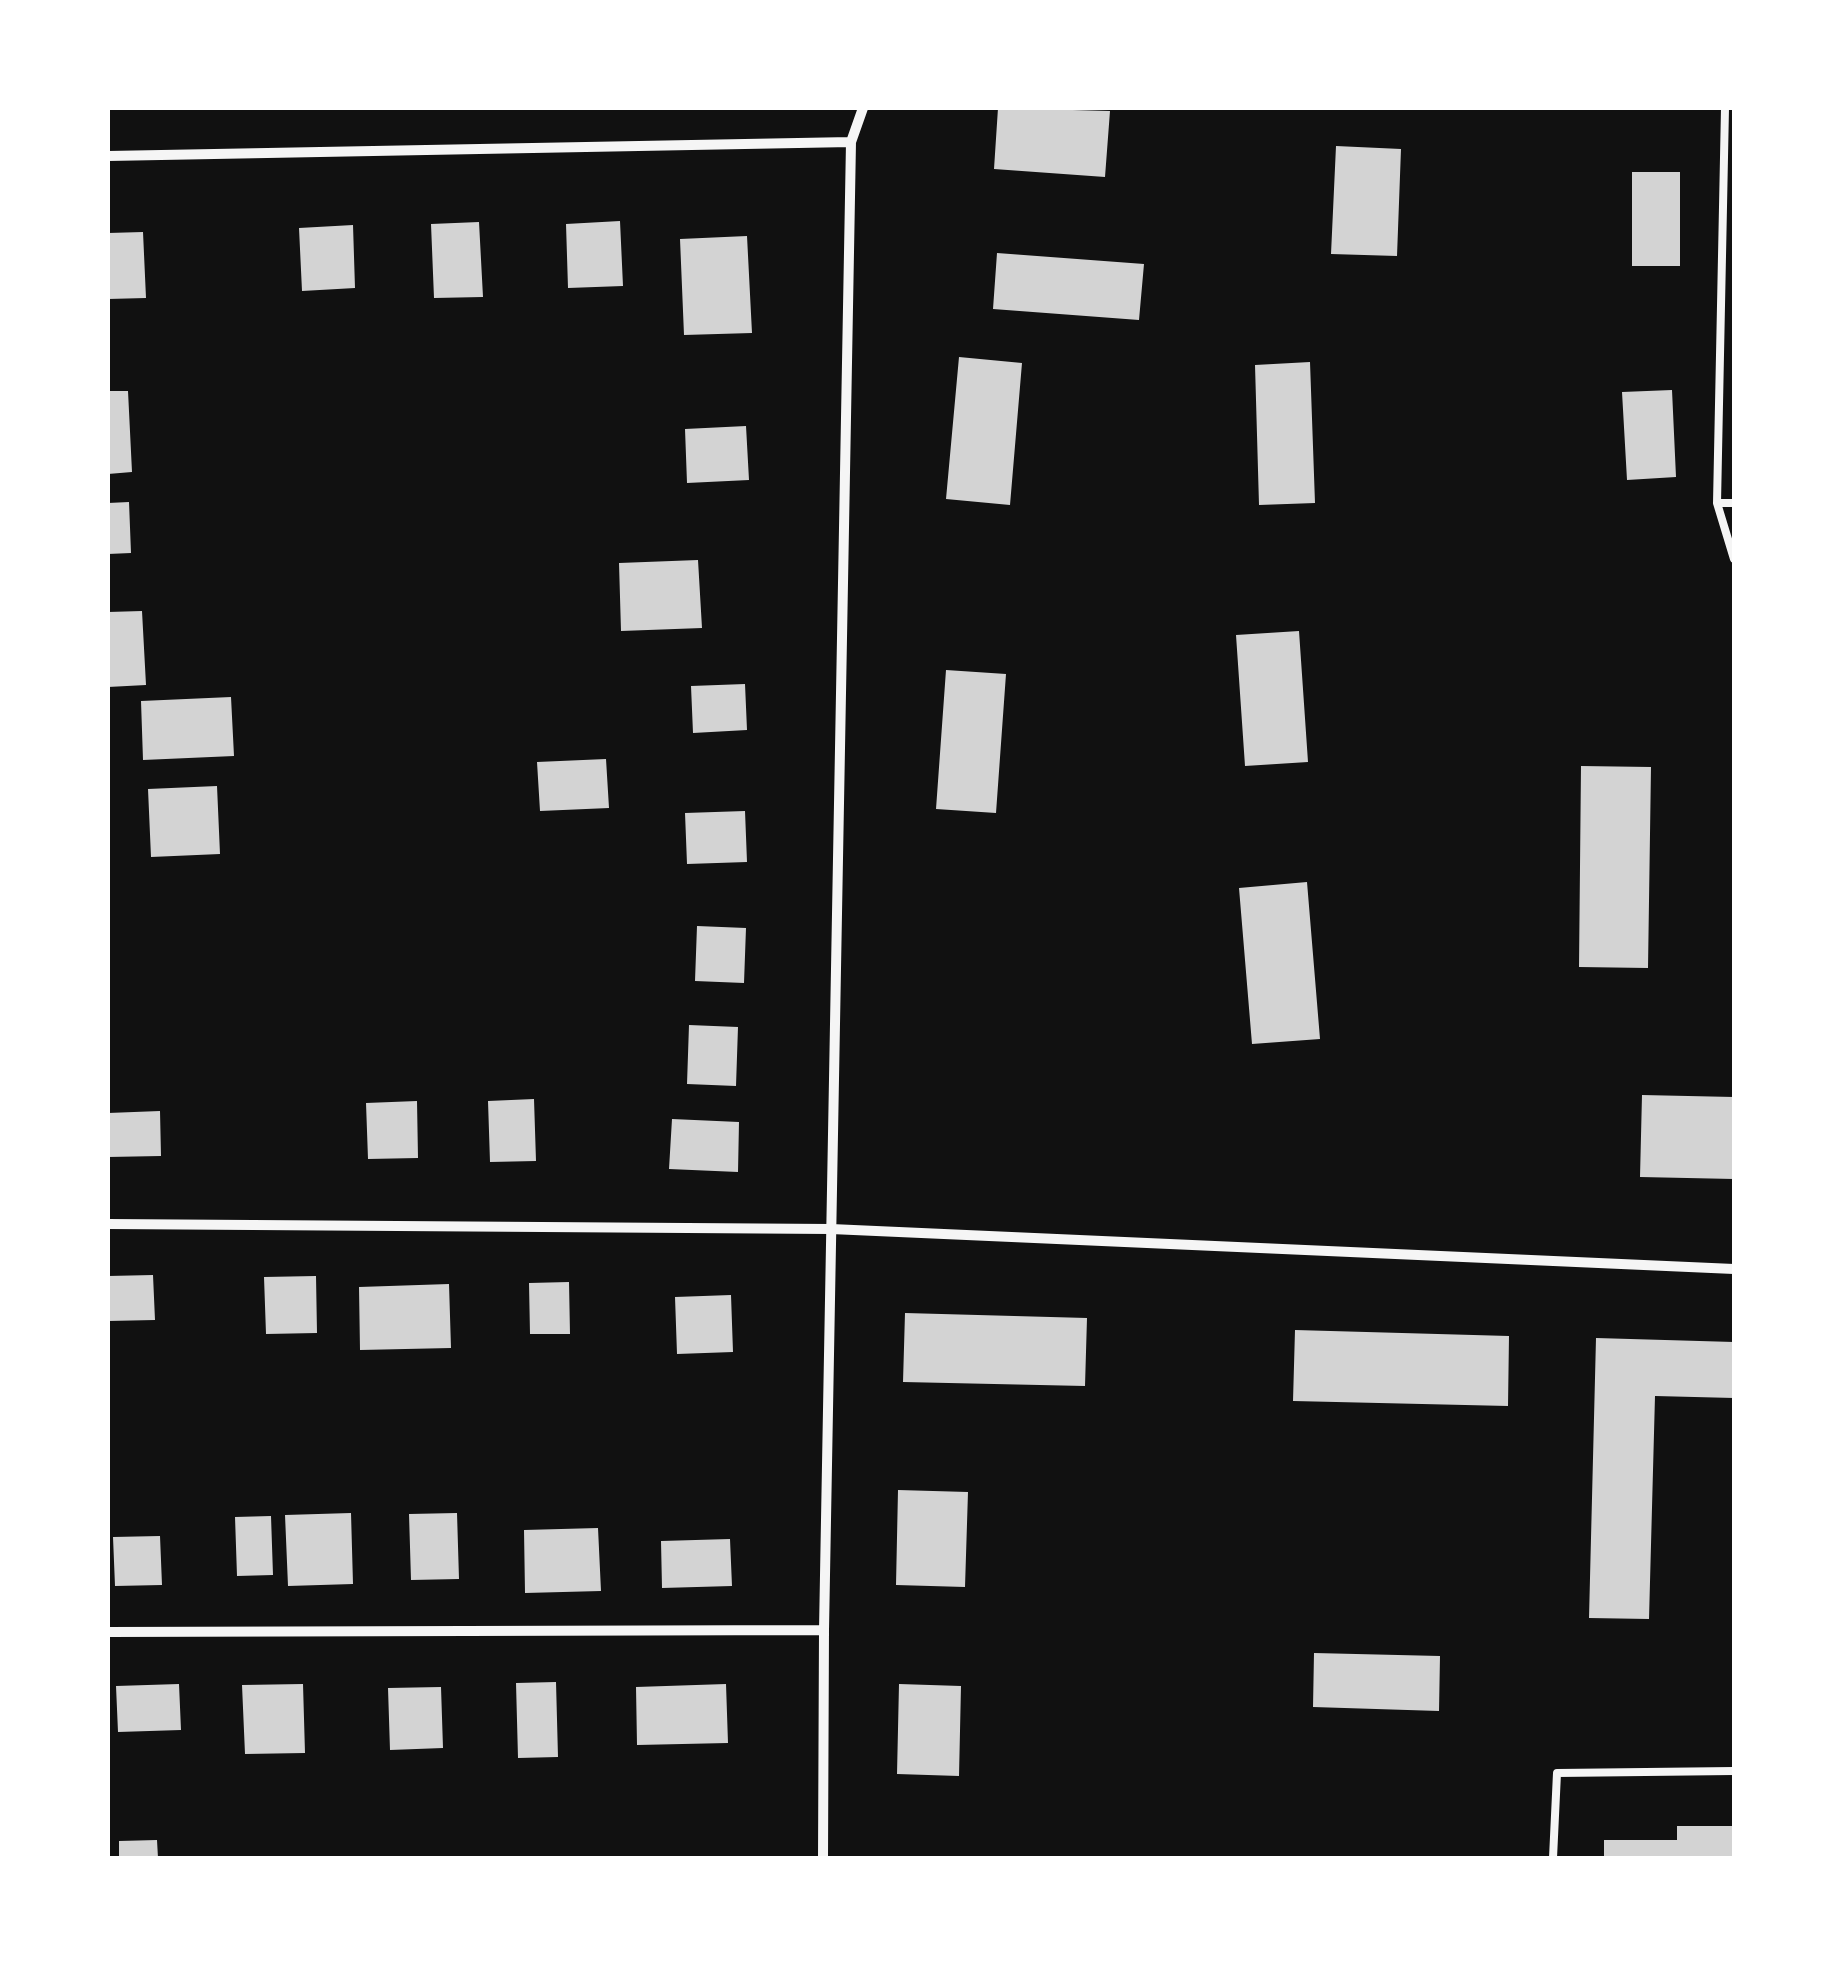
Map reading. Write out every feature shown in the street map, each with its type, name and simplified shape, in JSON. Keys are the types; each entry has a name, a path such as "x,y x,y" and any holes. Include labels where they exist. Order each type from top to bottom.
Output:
{"street":[{"path":"823,1858 852,142 863,108"},
{"path":"108,156 852,142"},
{"path":"108,1224 831,1229 1734,1270"},
{"path":"108,1632 824,1630"}],"lane":[{"path":"1725,108 1717,503 1734,559"},
{"path":"1717,503 1734,503"},
{"path":"1553,1858 1557,1773 1734,1771"}],"building":[{"path":"998,108 1110,111 1105,177 994,169"},
{"path":"1336,146 1401,149 1397,256 1331,254"},
{"path":"1632,172 1680,172 1680,266 1632,266"},
{"path":"620,221 623,286 568,288 566,224"},
{"path":"479,222 483,297 434,298 431,224"},
{"path":"353,225 355,288 302,291 299,228"},
{"path":"143,232 146,298 108,299 108,233"},
{"path":"747,236 752,333 684,335 680,239"},
{"path":"997,253 1144,264 1139,320 993,309"},
{"path":"959,357 1022,363 1010,505 946,499"},
{"path":"1310,362 1315,503 1259,505 1255,365"},
{"path":"1672,390 1676,477 1627,480 1622,392"},
{"path":"108,391 128,391 132,472 108,474"},
{"path":"746,426 749,480 687,483 685,429"},
{"path":"129,502 131,553 108,554 108,503"},
{"path":"698,560 702,628 621,631 619,563"},
{"path":"142,611 146,685 108,687 108,612"},
{"path":"1299,631 1308,762 1245,766 1236,635"},
{"path":"946,670 1006,674 996,813 936,809"},
{"path":"745,684 747,730 693,733 691,686"},
{"path":"231,697 234,756 143,760 141,701"},
{"path":"606,759 609,808 540,811 537,762"},
{"path":"1581,766 1651,767 1648,968 1579,967"},
{"path":"217,786 220,854 151,857 148,789"},
{"path":"745,811 747,862 687,864 685,813"},
{"path":"1307,882 1320,1039 1252,1044 1239,888"},
{"path":"697,926 746,928 744,983 695,981"},
{"path":"689,1025 738,1027 736,1086 687,1084"},
{"path":"1642,1095 1734,1097 1734,1179 1640,1177"},
{"path":"534,1099 536,1161 490,1162 488,1101"},
{"path":"417,1101 418,1158 368,1159 366,1103"},
{"path":"160,1111 161,1156 108,1157 108,1113"},
{"path":"672,1119 739,1122 738,1172 669,1169"},
{"path":"153,1275 155,1320 108,1321 108,1276"},
{"path":"316,1276 317,1333 266,1334 264,1277"},
{"path":"569,1282 570,1334 530,1334 529,1283"},
{"path":"449,1284 451,1348 360,1350 359,1287"},
{"path":"731,1295 733,1352 677,1354 675,1297"},
{"path":"905,1313 1087,1318 1085,1386 903,1382"},
{"path":"1295,1330 1509,1336 1508,1406 1293,1401"},
{"path":"1596,1338 1734,1342 1734,1398 1655,1396 1649,1619 1589,1618"},
{"path":"898,1490 968,1492 965,1587 896,1585"},
{"path":"351,1513 353,1584 288,1586 285,1515"},
{"path":"457,1513 459,1579 411,1580 409,1514"},
{"path":"271,1516 273,1575 237,1576 235,1517"},
{"path":"598,1528 601,1591 525,1593 524,1530"},
{"path":"160,1536 162,1585 115,1586 113,1537"},
{"path":"730,1539 732,1586 662,1588 661,1541"},
{"path":"1314,1653 1440,1656 1439,1711 1313,1707"},
{"path":"556,1682 558,1757 518,1758 516,1683"},
{"path":"179,1684 181,1730 118,1732 116,1686"},
{"path":"303,1684 305,1753 245,1754 242,1685"},
{"path":"726,1684 728,1743 637,1745 636,1687"},
{"path":"899,1684 961,1686 959,1776 897,1774"},
{"path":"441,1687 443,1748 390,1750 388,1688"},
{"path":"1677,1826 1734,1826 1734,1858 1604,1858 1604,1840 1677,1840"},
{"path":"157,1840 158,1858 119,1858 119,1841"}]}
